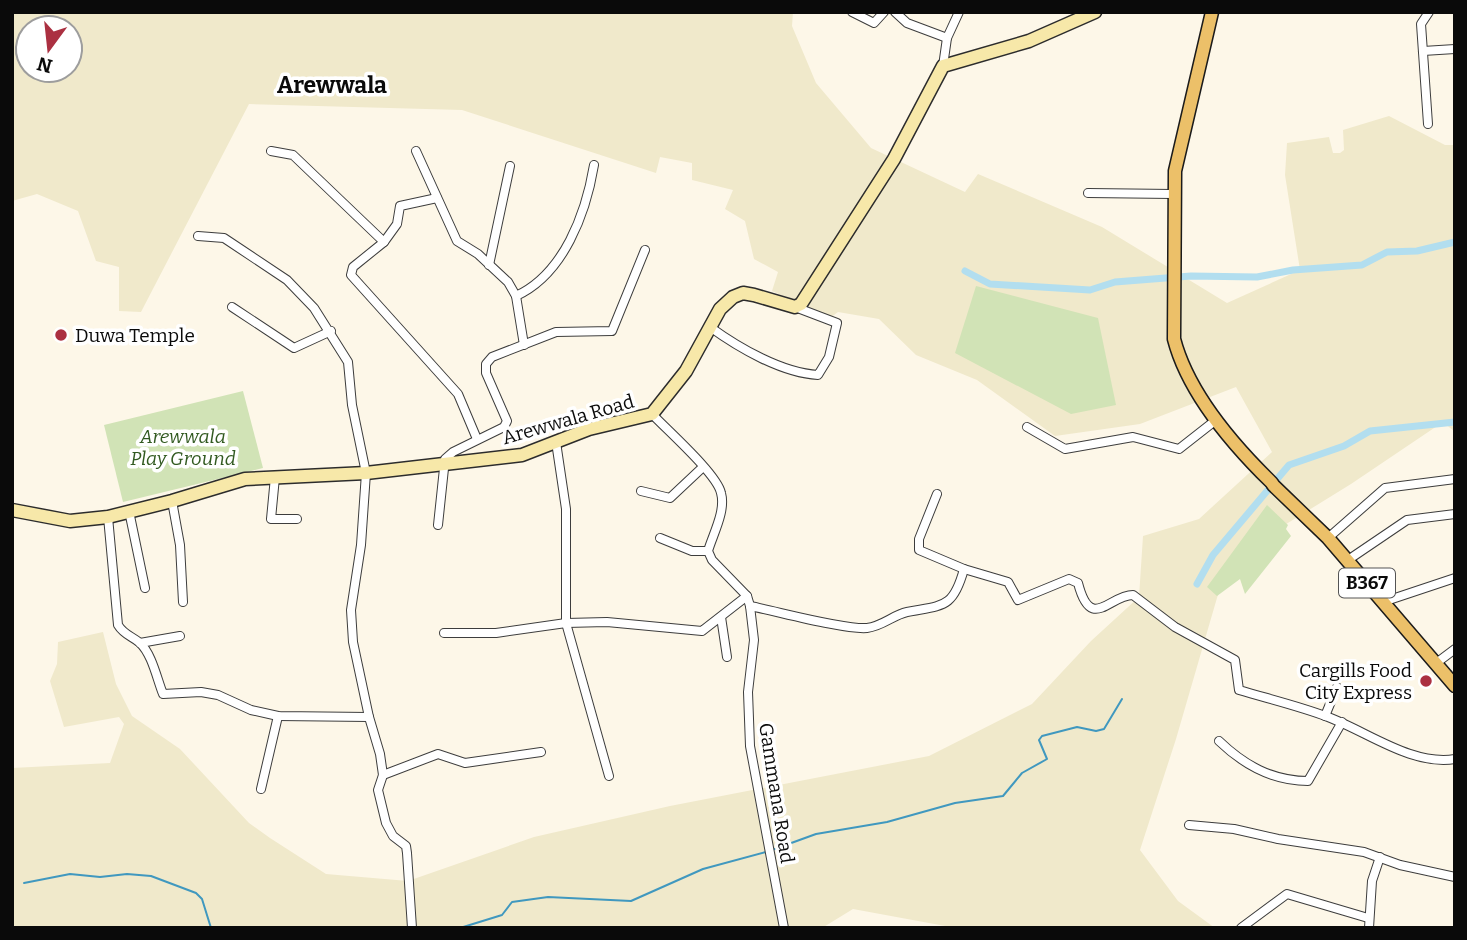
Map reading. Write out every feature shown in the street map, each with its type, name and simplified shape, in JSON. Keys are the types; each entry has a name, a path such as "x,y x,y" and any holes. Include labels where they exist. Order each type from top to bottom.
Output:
{"main road":[{"name":"B367","path":"1212,12 1177,155 1173,194 1173,277 1177,349 1216,420 1273,484 1348,560 1455,686"}],"street":[{"path":"852,12 874,23 884,12"},
{"path":"895,12 907,23 947,38"},
{"path":"795,307 802,304 894,159 943,66 947,38 959,12"},
{"path":"943,66 1029,41 1095,12"},
{"path":"1428,124 1421,24 1429,12"},
{"path":"1423,51 1455,49"},
{"path":"271,151 293,155 384,242"},
{"path":"416,151 457,241 508,282 516,296 524,345"},
{"path":"516,296 538,282 553,267 589,198 594,165"},
{"path":"489,265 510,166"},
{"path":"1088,193 1173,194"},
{"path":"437,198 400,205 397,224 384,242 353,267 351,275 458,394 477,439"},
{"path":"198,236 224,237 262,261 296,290 331,331 351,371 352,405 366,473 361,545 351,610 353,642 383,775 378,790 386,823 393,836 406,846 412,928"},
{"path":"438,525 443,465 453,452 504,428 507,421 485,373 486,364 492,357 556,332 612,331 645,250"},
{"name":"Arewwala Road","path":"12,510 70,521 108,517 245,479 366,473 522,455 589,429 652,414 686,371 724,305 743,293 795,307"},
{"path":"232,307 294,348 331,331"},
{"path":"710,327 729,341 773,362 818,375 829,357 837,323 795,307"},
{"path":"652,414 703,467 721,491 722,508 708,551 692,551 660,538"},
{"path":"1027,427 1065,449 1133,437 1179,449 1216,420"},
{"path":"556,442 566,509 566,623 609,776"},
{"path":"641,491 670,498 703,467"},
{"path":"275,477 271,519 297,519"},
{"path":"1328,538 1385,488 1455,479"},
{"path":"937,494 919,539 919,550 964,569 1008,582 1018,600 1069,579 1078,583 1082,598 1093,607 1109,607 1127,595 1133,595 1175,627 1235,660 1239,690 1342,722 1436,762 1455,759"},
{"path":"172,501 180,545 183,601"},
{"path":"129,512 145,588"},
{"path":"1348,560 1407,520 1455,514"},
{"path":"108,517 118,625 123,633 140,643 163,694 201,692 218,695 251,710 278,716 369,717"},
{"name":"Gammana Road","path":"708,551 712,560 747,596 750,606 754,640 748,692 750,746 784,928"},
{"path":"750,606 863,628 885,625 903,613 946,605 958,592 964,569"},
{"path":"1383,602 1455,578"},
{"path":"444,633 496,632 566,623 607,622 702,631 747,596"},
{"path":"721,617 727,657"},
{"path":"140,643 180,636"},
{"path":"1434,664 1455,649"},
{"path":"1325,716 1337,687"},
{"path":"261,789 278,716"},
{"path":"1219,741 1235,756 1266,775 1308,781 1342,722"},
{"path":"383,775 438,754 464,763 541,752"},
{"path":"1189,825 1234,829 1278,839 1364,852 1400,865 1455,877"},
{"path":"1241,928 1287,894 1369,923 1372,881 1380,858"}],"shaded area":[{"path":"12,12 793,12 792,26 816,83 871,148 965,192 978,174 1102,227 1227,303 1300,270 1285,175 1287,143 1329,137 1333,153 1340,153 1344,150 1343,130 1389,116 1445,145 1455,145 1455,432 1443,422 1351,484 1228,560 1176,739 1140,850 1178,901 1215,928 956,928 853,909 822,928 12,928 12,768 110,763 124,724 119,717 64,727 50,681 57,664 58,642 103,632 116,684 132,716 180,749 249,823 270,838 326,874 408,881 534,837 670,806 929,756 1032,704 1091,641 1139,597 1143,536 1199,519 1272,452 1236,387 1140,424 1055,436 977,380 916,355 879,319 838,312 830,318 772,291 778,272 754,259 745,221 725,209 733,190 692,180 692,163 660,157 656,173 462,110 249,104 141,312 119,311 119,267 96,261 78,211 37,194 12,201"}],"green space":[{"path":"976,286 1098,318 1116,405 1071,414 955,353"},
{"name":"Arewwala Play Ground","path":"243,391 263,468 123,502 104,425"},
{"path":"1267,505 1288,525 1286,529 1291,536 1245,594 1240,579 1217,596 1207,587"}],"waterway":[{"path":"965,271 990,284 1090,290 1115,282 1191,276 1257,277 1293,270 1362,265 1387,252 1417,251 1455,242"},
{"path":"1197,584 1213,555 1289,465 1344,446 1370,431 1455,422"},
{"path":"772,850 816,834 887,822 955,803 1003,796 1022,773 1047,759 1039,740 1042,736 1077,727 1096,731 1104,729 1122,699"},
{"path":"460,928 502,915 512,902 548,897 631,901 703,869 766,852"},
{"path":"24,883 70,874 100,877 127,874 151,876 196,893 202,899 211,928"}],"place":[{"name":"Duwa Temple","path":"61,335"},
{"name":"Cargills Food City Express","path":"1426,681"}],"district":[{"name":"Arewwala","path":"332,85"}]}
